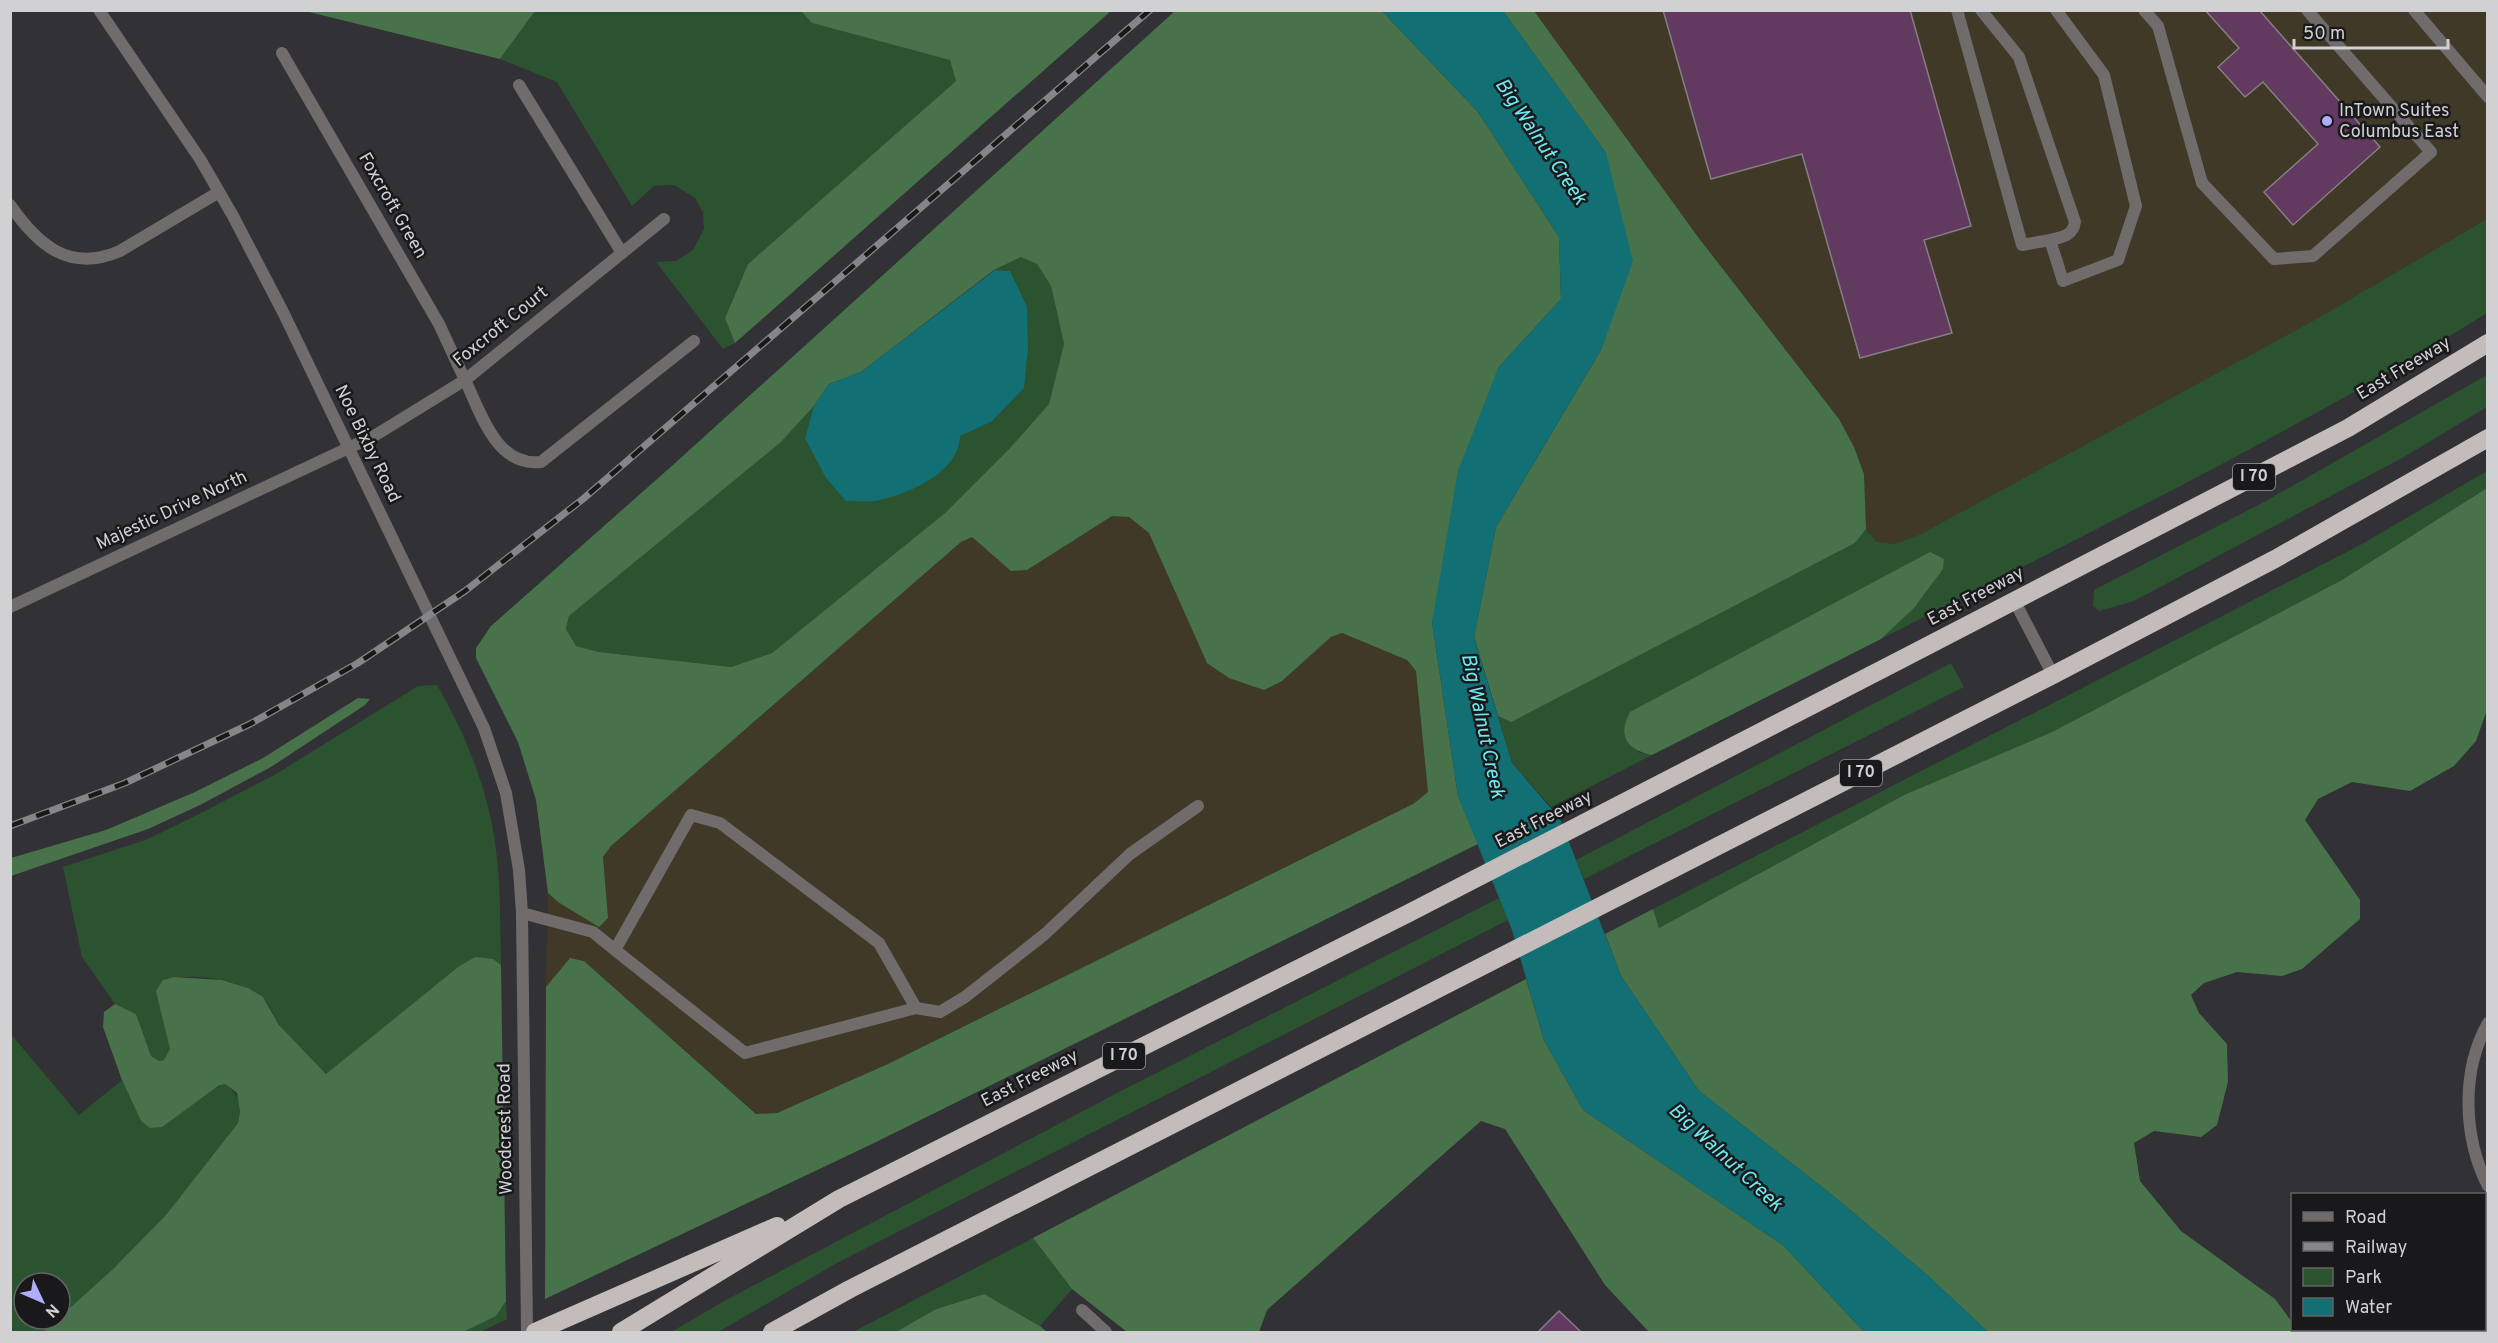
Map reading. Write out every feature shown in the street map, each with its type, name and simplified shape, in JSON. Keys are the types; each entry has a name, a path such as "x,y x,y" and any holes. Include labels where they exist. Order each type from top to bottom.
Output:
{"highway":[{"name":"East Freeway","path":"621,1332 839,1198 1409,913 2348,428 2487,343"},
{"name":"I 70","path":"772,1332 850,1289 2053,675 2275,559 2487,438"},
{"path":"535,1332 839,1198"}],"street":[{"name":"Noe Bixby Road","path":"99,10 200,159 219,192 283,312 484,728 497,762 514,827 522,919"},
{"path":"1957,10 2022,245 2067,236 2074,230 2075,222 2022,64 1981,10"},
{"path":"2050,240 2063,281 2118,260 2136,206 2104,75 2056,10"},
{"path":"2144,10 2158,26 2202,183 2274,259 2313,256 2431,152 2307,10"},
{"path":"2414,10 2487,97"},
{"name":"Foxcroft Green","path":"282,53 439,324 494,439 514,459 528,463 541,462 694,341"},
{"path":"519,85 622,253"},
{"path":"10,205 38,240 52,249 69,257 104,258 120,251 219,192"},
{"name":"Foxcroft Court","path":"348,447 374,436 465,380 664,219"},
{"name":"Majestic Drive North","path":"10,607 348,447"},
{"path":"2014,600 2053,675"},
{"path":"522,919 593,933 745,1053 916,1008 940,1011 965,997 1045,934 1130,854 1198,806"},
{"path":"615,950 691,815 720,823 879,943 916,1008"},
{"name":"Woodcrest Road","path":"522,919 527,1332"},
{"path":"2487,1023 2479,1038 2470,1081 2468,1125 2474,1152 2487,1186"},
{"path":"1082,1310 1106,1332"}],"shaded area":[{"path":"1534,11 2487,11 2487,219 2320,317 1921,534 1895,544 1877,542 1866,529 1864,474 1854,447 1839,419 1698,237"},
{"path":"1112,515 1129,517 1149,533 1207,663 1282,681 1331,637 1342,633 1407,660 1416,671 1428,792 1413,804 888,1064 777,1113 757,1114 584,961 570,958 546,987 548,893 558,902 608,918 603,857 611,846 961,542 972,537 1011,571 1027,570"}],"green space":[{"path":"801,10 812,23 951,60 956,81 748,264 725,318 735,343 723,349 656,262 676,261 693,250 704,229 703,212 695,198 674,185 654,186 632,206 557,82 500,59 535,11"},
{"path":"305,11 535,11 500,59"},
{"path":"801,11 1111,11 735,343 725,318 748,264 956,81 950,60 812,23"},
{"path":"1175,11 1382,11 1478,112 1559,237 1561,299 1498,368 1432,622 1458,796 1478,844 872,1144 545,1299 546,987 570,958 584,961 756,1114 777,1113 888,1064 1413,804 1428,792 1416,671 1407,660 1342,633 1331,637 1282,681 1264,690 1229,678 1207,663 1149,533 1129,517 1112,516 1027,570 1011,571 972,537 961,542 611,846 603,857 608,918 599,927 558,902 548,893 536,800 518,742 476,658 476,648 491,626 674,464","holes":["1021,257 1037,264 1051,286 1064,344 1049,404 1011,447 945,513 772,653 731,667 599,652 576,646 566,629 569,616 780,443 814,406 829,384 861,372 994,270"]},
{"path":"1503,11 1534,11 1698,237 1839,419 1854,447 1864,474 1866,529 1855,543 1511,722 1498,716 1474,637 1496,527 1602,348 1606,153"},
{"path":"2487,219 2487,313 2264,442 1881,639 1914,608 1637,752 1652,755 1551,807 1512,763 1498,716 1511,721 1855,543 1866,529 1877,542 1895,544 1921,534 2320,317"},
{"path":"1021,257 1037,264 1051,286 1064,344 1049,404 1011,447 945,513 772,653 731,667 599,652 576,646 566,629 569,616 780,443 814,406 805,438 959,436 991,422 1010,271 995,270"},
{"path":"2487,375 2487,407 2404,457 2134,601 2099,611 2093,606 2094,590 2264,502"},
{"path":"2487,471 2487,488 2342,580 2052,732 1904,795 1659,928 1653,909 2362,544"},
{"path":"2487,488 2488,707 2476,741 2454,766 2410,791 2352,782 2318,799 2305,820 2360,900 2360,919 2302,969 2282,976 2237,972 2204,983 2191,995 2199,1013 2227,1044 2228,1082 2217,1125 2201,1137 2154,1131 2134,1143 2140,1181 2181,1231 2275,1299 2291,1321 2291,1331 2301,1332 1988,1332 1926,1274 1831,1194 1699,1091 1621,976 1605,934 1653,909 1659,928 1904,795 2052,732 2342,580"},
{"path":"1930,552 1944,559 1943,569 1914,608 1881,639 1652,755 1636,750 1627,741 1624,728 1630,712"},
{"path":"1951,663 1964,687 1584,879 1576,860"},
{"path":"437,685 467,744 488,806 498,864 501,965 490,959 480,958 458,967 326,1074 281,1027 264,999 252,990 227,981 200,977 163,980 170,1049 165,1060 159,1061 151,1056 136,1014 115,1004 82,957 63,867 148,839 276,774 418,686"},
{"path":"358,698 370,699 365,705 271,767 200,805 148,829 11,876 11,858 106,830 195,792 263,758"},
{"path":"1499,898 1508,920 837,1263 718,1332 671,1332 726,1300 1117,1093"},
{"path":"475,957 493,959 501,965 506,1301 496,1316 463,1332 43,1332 72,1331 72,1306 112,1270 166,1215 238,1123 240,1111 237,1093 225,1084 218,1086 162,1127 150,1128 141,1121 122,1080 103,1027 104,1012 115,1004 136,1014 151,1056 159,1061 164,1060 170,1049 156,991 163,980 174,977 222,980 248,988 263,997 279,1025 326,1074 458,967"},
{"path":"1526,979 1544,1040 1583,1110 1784,1246 1864,1332 1649,1332 1605,1285 1505,1129 1481,1121 1267,1310 1259,1332 1127,1332 1072,1289 1033,1238"},
{"path":"10,1033 79,1115 122,1080 141,1121 225,1084 234,1092 240,1105 238,1123 166,1215 112,1270 72,1306 72,1271 12,1271 12,1331 44,1331 11,1332"},
{"path":"1033,1238 1072,1289 1040,1326 984,1294 936,1309 896,1332 853,1332"},
{"path":"984,1294 1047,1332 896,1332 936,1309"},
{"path":"506,1301 507,1319 480,1332 463,1332 495,1316"}],"water":[{"name":"Big Walnut Creek","path":"1382,11 1503,11 1606,153 1633,261 1602,348 1496,527 1474,638 1512,763 1560,819 1621,976 1699,1091 1831,1194 1926,1274 1988,1332 1864,1332 1784,1246 1583,1110 1544,1040 1512,930 1458,796 1432,622 1458,471 1498,368 1561,299 1559,237 1478,112"},
{"path":"995,270 1010,271 1027,307 1028,348 1024,388 991,422 960,436 951,461 929,480 888,498 872,501 846,501 826,478 805,438 814,406 829,384 861,372"}],"building":[{"path":"1663,10 1910,10 1971,226 1924,240 1952,333 1860,358 1802,154 1711,179"},
{"name":"InTown Suites Columbus East","path":"2205,10 2259,10 2380,147 2293,225 2264,192 2318,144 2263,82 2245,97 2218,67 2239,48"},
{"path":"1559,1311 1581,1332 1538,1332"}],"railway":[{"path":"10,826 125,783 250,724 358,663 465,591 583,499 1150,10"}],"place":[{"name":"InTown Suites Columbus East","path":"2327,121"}]}
